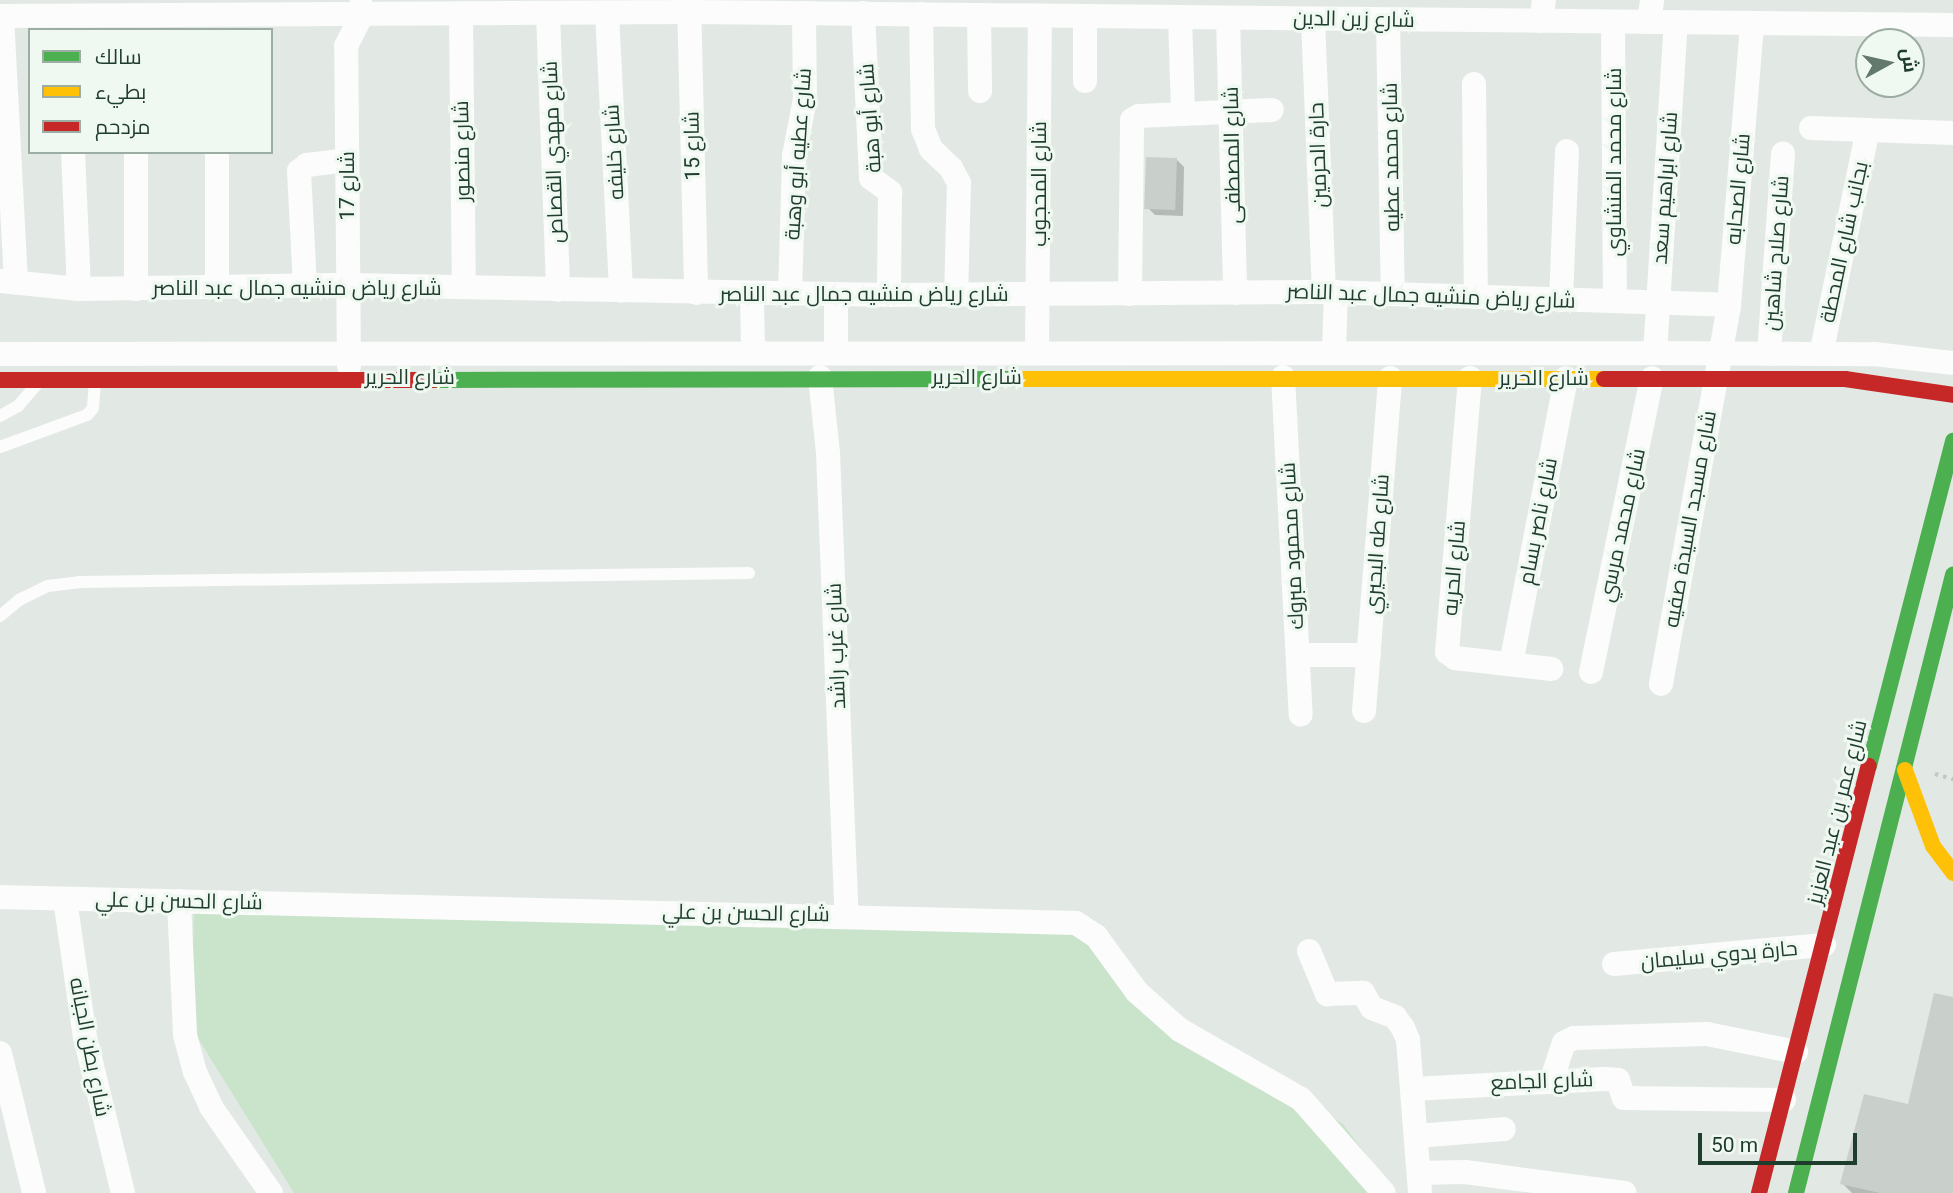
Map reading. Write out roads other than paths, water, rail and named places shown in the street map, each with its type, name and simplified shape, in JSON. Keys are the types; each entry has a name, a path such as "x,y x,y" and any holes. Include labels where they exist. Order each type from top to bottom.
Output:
{"street":[{"name":"شارع زين الدين","path":"1,16 217,15 277,8 361,9 461,16 607,13 689,6 772,6 804,13 854,9 925,10 979,15 1006,8 1040,16 1081,11 1228,18 1309,13 1543,10 1613,22 1650,11 1676,23 1717,11 1752,23 1953,25"},
{"name":"شارع 15","path":"689,6 696,293"},
{"name":"شارع 17","path":"349,377 346,46 361,9"},
{"name":"شارع أبو هبة","path":"854,9 872,178 890,192 889,295"},
{"path":"925,10 923,129 931,149 951,168 959,183 956,295"},
{"path":"1081,11 1085,81"},
{"name":"شارع خليفه","path":"607,13 621,291"},
{"name":"شارع عطيه أبو وهبة","path":"790,294 794,156 805,99 804,13"},
{"name":"حارة الحرمين","path":"1309,13 1334,352"},
{"name":"شارع محمد عطيه","path":"1379,13 1394,294"},
{"name":"شارع مهدي القصاص","path":"548,14 558,290"},
{"path":"979,15 980,91"},
{"path":"1,16 8,282"},
{"name":"شارع منصور","path":"461,16 464,287"},
{"name":"شارع المحجوب","path":"1037,352 1040,16"},
{"path":"1180,17 1183,114"},
{"name":"شارع المصطفى","path":"1228,18 1236,293"},
{"name":"شارع محمد المنشاوي","path":"1613,22 1615,301"},
{"name":"شارع ابراهيم سعد","path":"1655,353 1676,23"},
{"name":"شارع الصحابه","path":"1716,366 1729,305 1752,23"},
{"path":"1474,84 1476,297"},
{"path":"1130,294 1132,122 1136,116 1272,110"},
{"path":"1811,128 1953,133"},
{"name":"بجانب شارع المحطة","path":"1821,354 1868,130"},
{"path":"1561,300 1567,151"},
{"name":"شارع صلاح شاهين","path":"1769,354 1783,153"},
{"path":"74,154 79,289"},
{"path":"136,154 136,289"},
{"path":"217,154 217,287"},
{"path":"305,286 299,171 307,164 347,160"},
{"name":"شارع رياض منشيه جمال عبد الناصر","path":"8,282 79,289 348,285 836,295 1330,292 1729,305"},
{"path":"752,294 753,352"},
{"path":"836,295 836,352"},
{"name":"شارع الحرير","path":"0,354 348,351 1655,353 1716,366 1901,384 1953,395"},
{"path":"664,352 664,377"},
{"path":"701,352 701,377"},
{"path":"94,353 94,378"},
{"name":"شارع الحرير","path":"0,380 349,377 1652,378 1769,354 1908,355 1953,363"},
{"path":"1901,384 1911,373 1908,355"},
{"name":"شارع مسجد السيدة صفيه","path":"1661,684 1716,366"},
{"name":"شارع غرب راشد","path":"820,377 828,453 848,916"},
{"name":"شارع محمود مبروك","path":"1283,377 1301,715"},
{"name":"شارع طه البحيري","path":"1364,711 1390,378"},
{"name":"شارع الحريه","path":"1470,378 1447,652 1455,658 1551,669"},
{"name":"شارع ناصر بسام","path":"1511,664 1566,378"},
{"name":"شارع محمد مرسي","path":"1591,672 1652,378"},
{"name":"شارع عمر بن عبد العزيز","path":"1759,1193 1953,440"},
{"path":"1796,1193 1953,575"},
{"path":"1298,656 1369,655"},
{"path":"1905,770 1933,846 1953,873"},
{"name":"شارع الحسن بن علي","path":"0,897 1064,922 1087,928 1137,992 1180,1030 1301,1099 1384,1193"},
{"name":"شارع بطن الجبانه","path":"65,899 85,1037 123,1193"},
{"path":"179,901 185,1035 195,1072 211,1107 271,1193"},
{"name":"حارة بدوي سليمان","path":"1614,964 1824,945"},
{"path":"1309,951 1327,994 1361,992 1372,1008 1395,1017 1408,1040 1420,1183 1613,1192"},
{"path":"1552,1079 1564,1043 1574,1038 1707,1034 1796,1052"},
{"path":"0,1054 34,1193"},
{"name":"شارع الجامع","path":"1412,1089 1552,1079 1616,1079 1624,1098 1784,1100"},
{"path":"1416,1136 1504,1129"}],"lane":[{"path":"0,447 87,415 93,408 94,378"},
{"path":"0,416 18,406 40,380"},
{"path":"0,617 19,600 48,586 79,582 749,573"}]}
